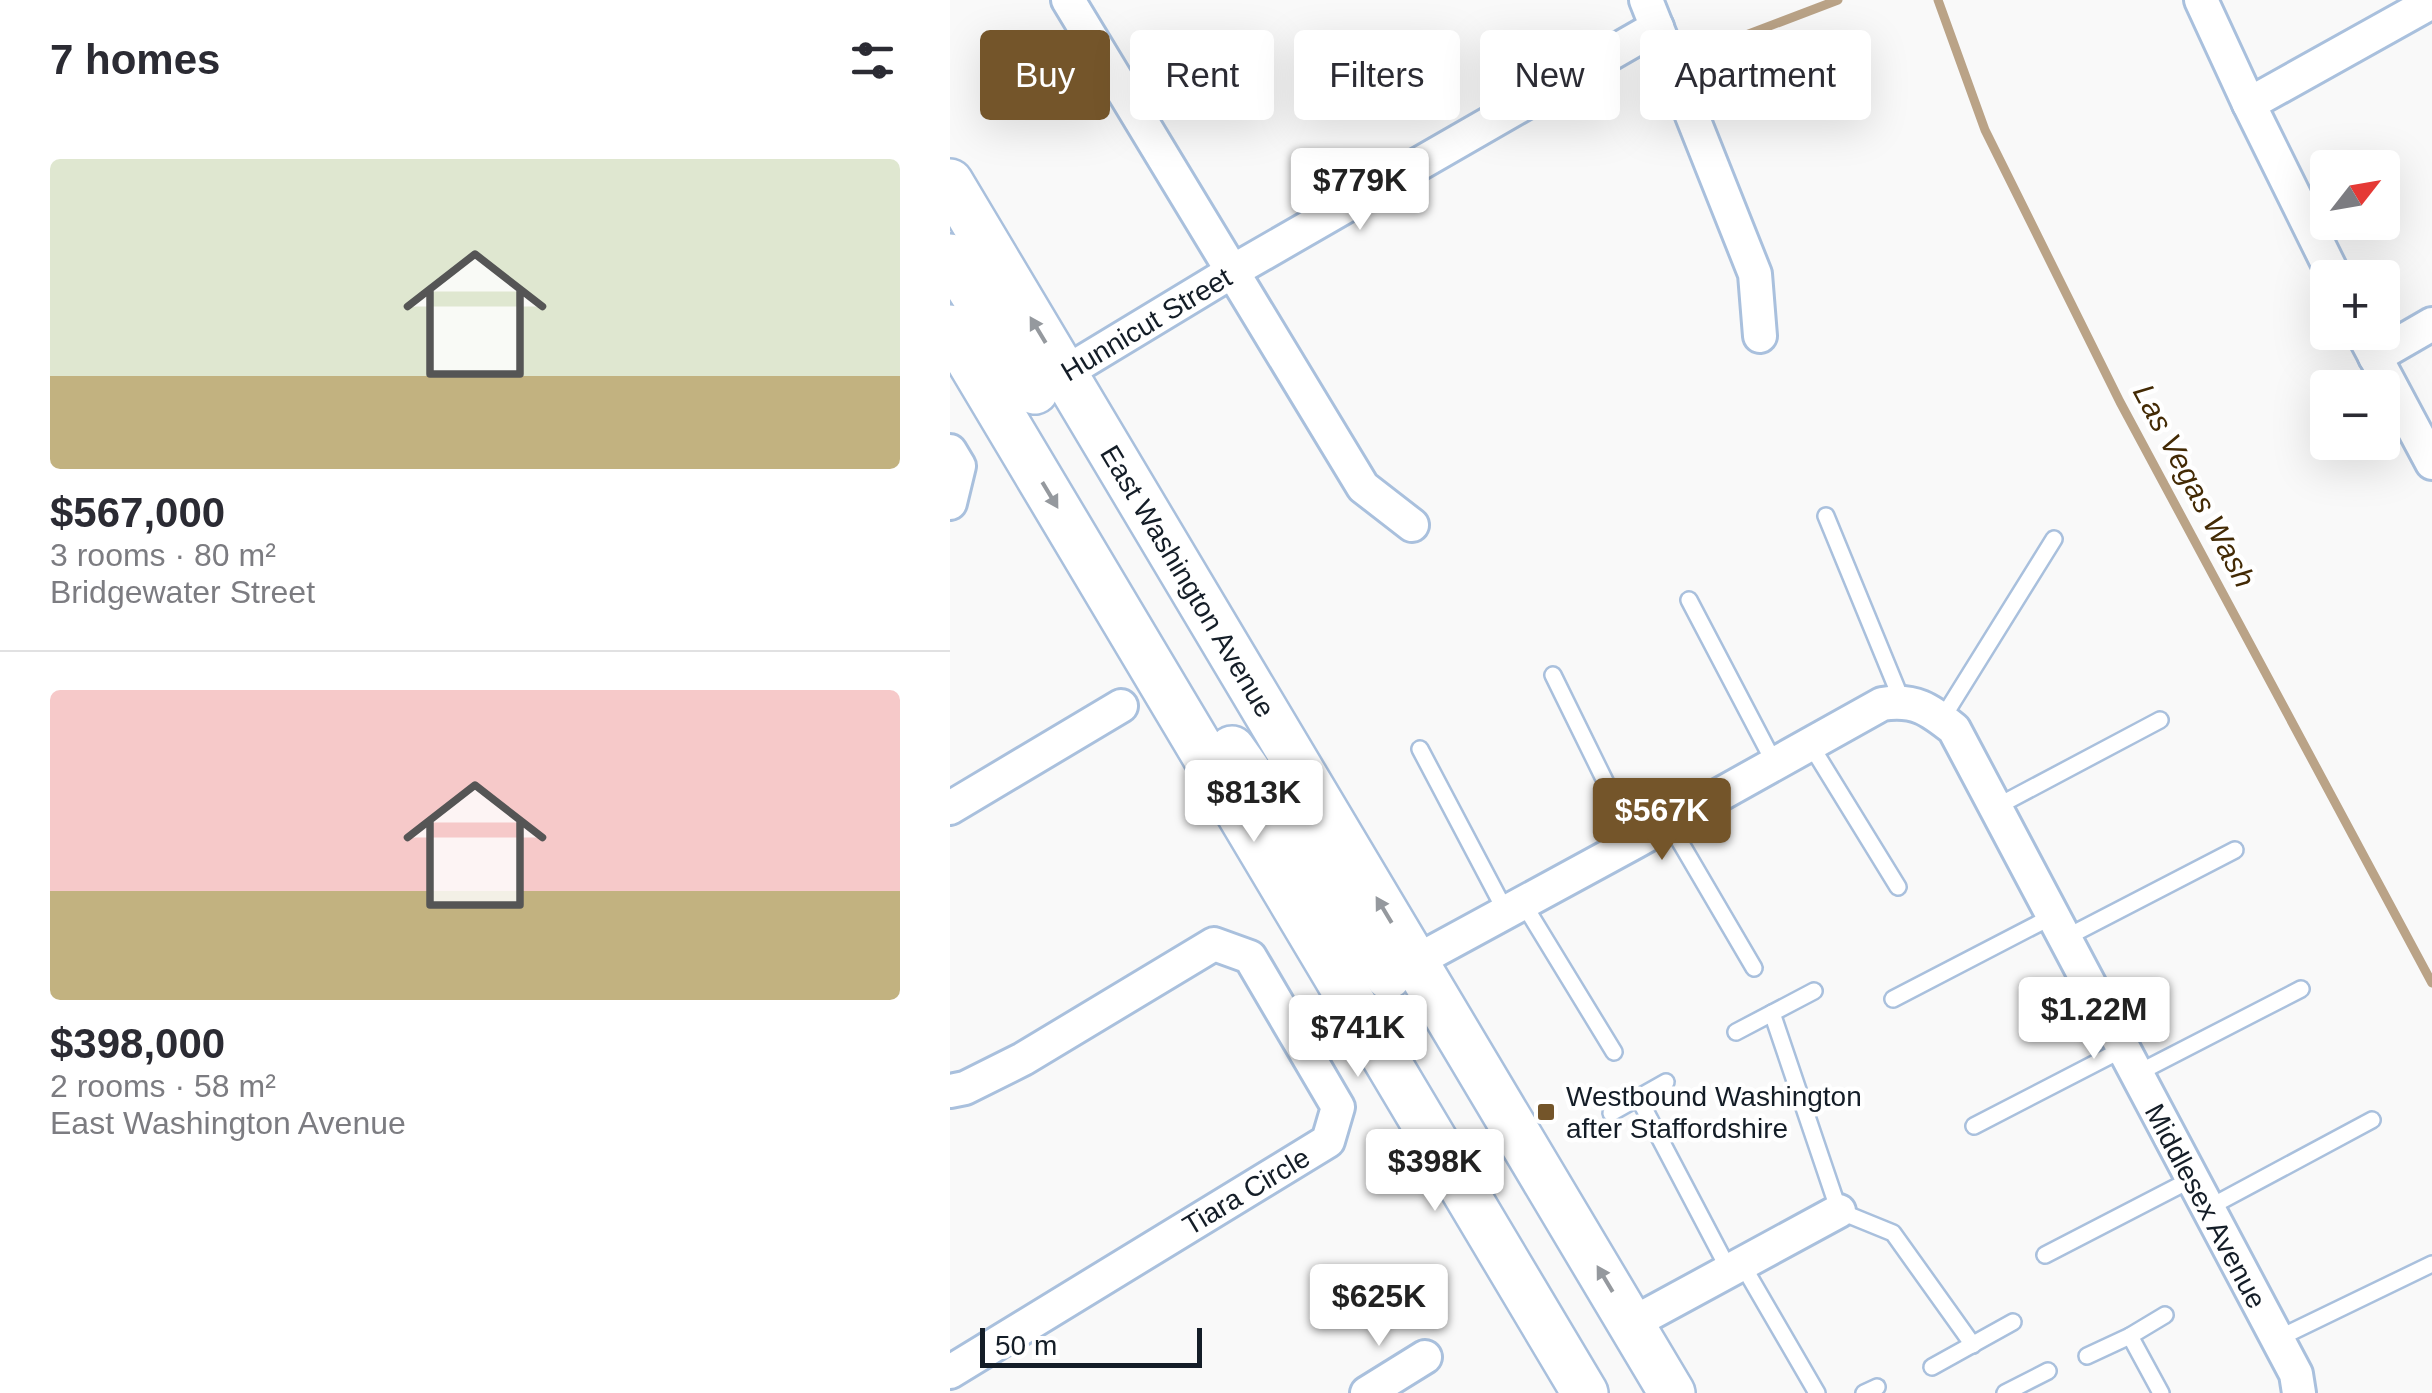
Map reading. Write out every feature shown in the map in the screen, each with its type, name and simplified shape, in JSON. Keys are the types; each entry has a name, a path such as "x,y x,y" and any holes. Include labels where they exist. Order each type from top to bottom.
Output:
{"main road":[{"name":"East Washington Avenue","path":"950,182 1033,392 1161,682 1234,751 1357,926 1585,1392"},
{"path":"950,256 1033,392"},
{"name":"East Washington Avenue","path":"950,328 1033,392 1384,978 1631,1324 1672,1393"}],"street":[{"path":"1068,0 1363,488 1412,525"},
{"path":"2201,0 2326,260"},
{"path":"2249,104 2432,2"},
{"path":"1652,13 1755,274 1760,336"},
{"name":"Hunnicut Street","path":"1033,392 1652,13"},
{"path":"2400,334 2432,324"},
{"path":"2371,350 2432,463"},
{"path":"950,452 959,466 950,503"},
{"path":"1384,978 1882,704 1925,710"},
{"path":"950,808 1121,706"},
{"name":"Middlesex Avenue","path":"1925,710 1954,729 2278,1338 2296,1374 2299,1393"},
{"name":"Tiara Circle","path":"950,1091 965,1088 1023,1059 1214,944 1250,958 1338,1107 1328,1141 950,1372"},
{"path":"1631,1324 1839,1211"},
{"path":"1373,1391 1424,1357"}],"lane":[{"path":"1826,516 1925,710 2054,539"},
{"path":"1689,600 1775,764"},
{"path":"1552,676 1635,842"},
{"path":"1996,807 2160,720"},
{"path":"1810,744 1898,887"},
{"path":"1420,748 1515,907 1614,1052"},
{"path":"1669,823 1754,968"},
{"path":"1894,999 2236,850"},
{"path":"1974,1126 2301,989"},
{"path":"1736,1032 1814,991"},
{"path":"1772,1013 1839,1211 1893,1234 1973,1345"},
{"path":"1611,1112 1666,1082"},
{"path":"1638,1098 1736,1267 1817,1393"},
{"path":"2208,1208 2372,1120"},
{"path":"2045,1254 2192,1179"},
{"path":"2278,1338 2432,1264"},
{"path":"2087,1356 2166,1315"},
{"path":"1932,1367 2013,1322"},
{"path":"2130,1336 2160,1393"},
{"path":"2005,1393 2048,1372"}],"waterway":[{"path":"1759,30 1838,0"},
{"name":"Las Vegas Wash","path":"1938,0 1985,130 2120,402 2432,983"}],"place":[{"name":"Westbound Washington after Staffordshire","path":"1546,1112"}]}
